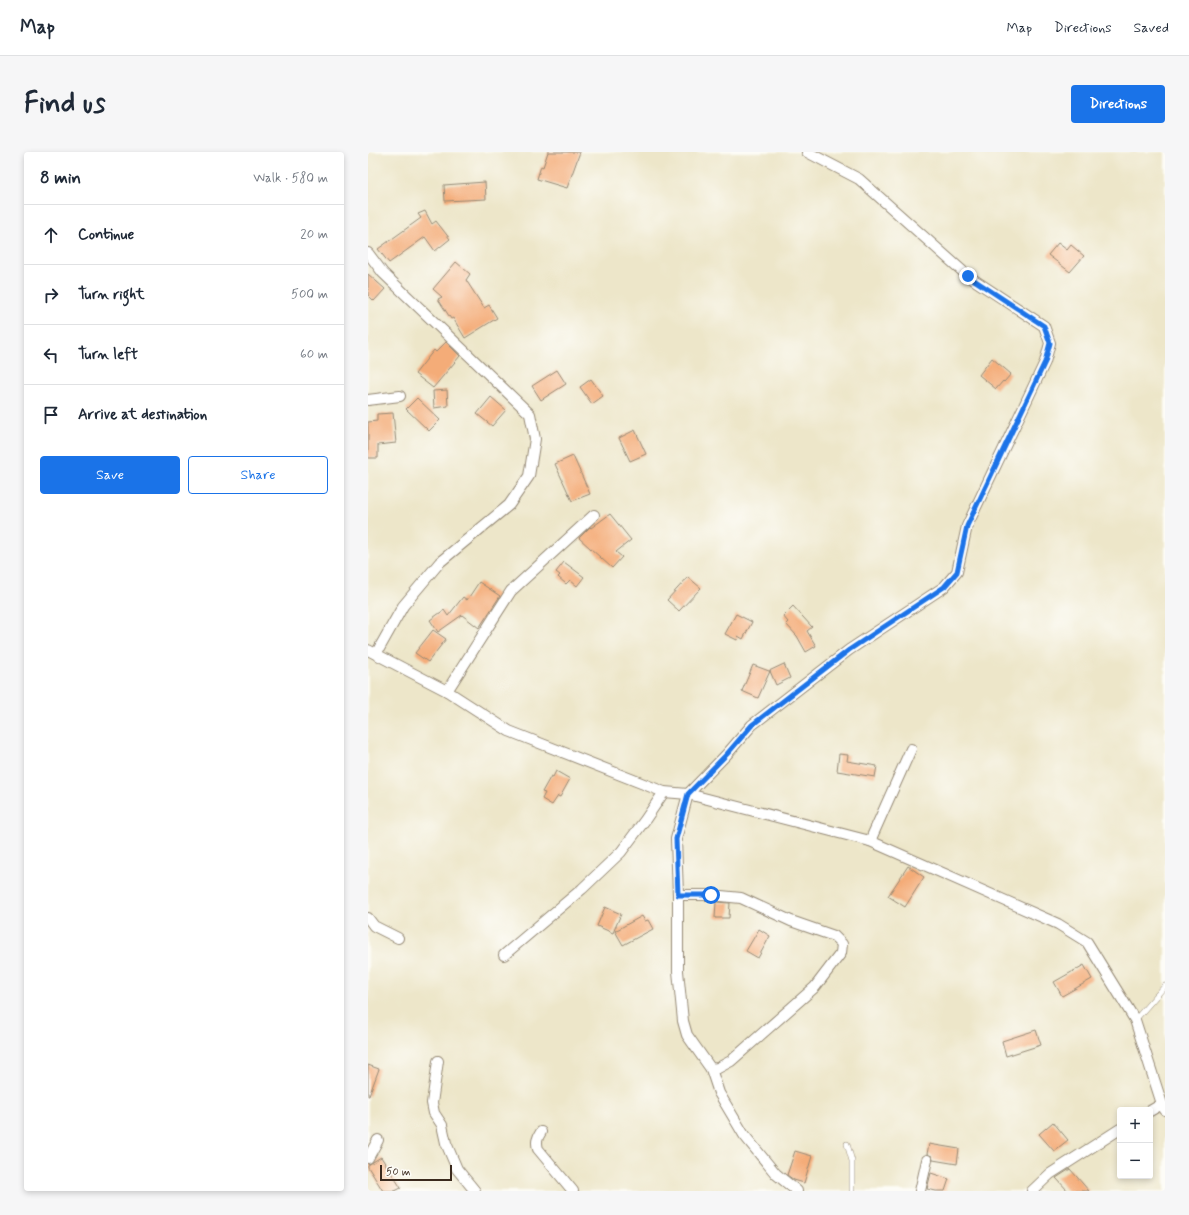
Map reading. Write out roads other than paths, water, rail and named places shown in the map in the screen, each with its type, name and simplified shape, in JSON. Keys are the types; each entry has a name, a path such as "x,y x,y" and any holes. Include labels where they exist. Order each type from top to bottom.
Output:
{"street":[{"path":"797,1191 776,1174 744,1135 719,1093 711,1069 687,1035 683,1021 678,971 676,839 688,794 727,754 752,725 849,650 944,587 957,572 967,526 1045,362 1050,343 1044,326 968,276 859,179 807,152"},
{"path":"368,253 383,272 530,414 535,439 530,476 509,505 440,562 403,606 372,652 447,691 509,731 664,792 688,794 870,841 1058,924 1087,942 1135,1020 1163,1107 1153,1110"},
{"path":"368,400 400,396"},
{"path":"447,691 511,591 594,515"},
{"path":"870,841 911,749"},
{"path":"504,955 582,889 621,852 664,792"},
{"path":"678,895 711,895 740,898 791,921 834,936 842,944 841,953 815,987 731,1061 718,1068 711,1069"},
{"path":"368,918 374,926 398,938"},
{"path":"438,1061 432,1103 434,1113 442,1125 446,1143 457,1169 475,1191"},
{"path":"541,1132 536,1144 538,1149 573,1191"},
{"path":"1032,1191 1050,1174 1117,1132"},
{"path":"368,1158 378,1140"},
{"path":"920,1191 927,1160"}],"lane":[{"path":"1135,1020 1165,986"},
{"path":"847,1144 852,1161 852,1191"}]}
